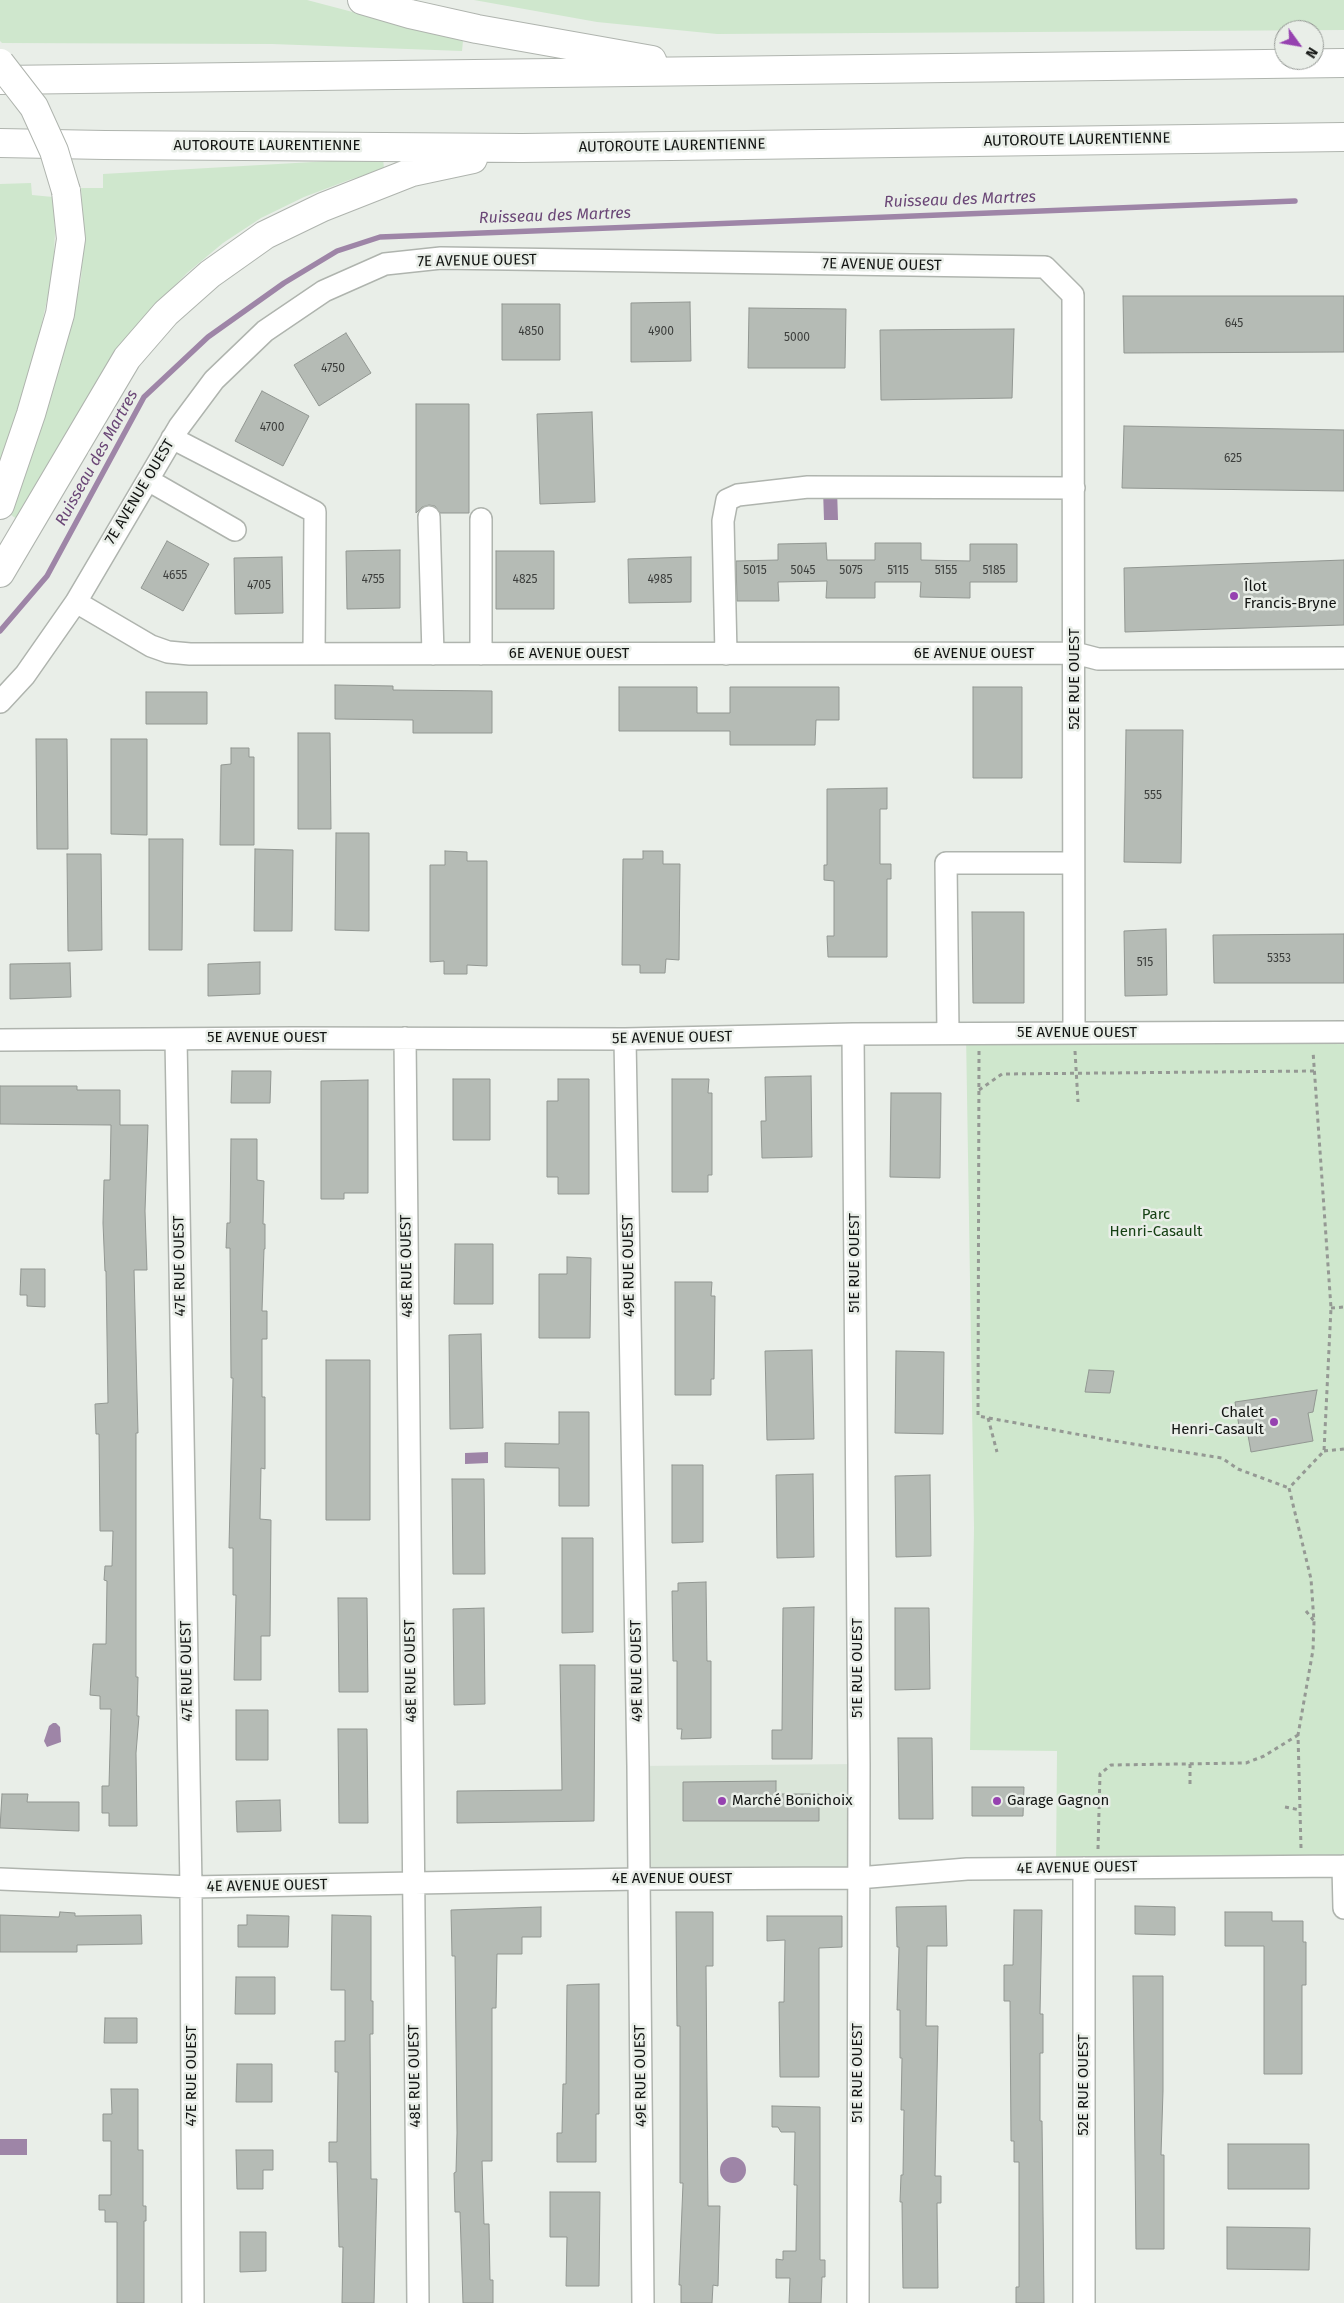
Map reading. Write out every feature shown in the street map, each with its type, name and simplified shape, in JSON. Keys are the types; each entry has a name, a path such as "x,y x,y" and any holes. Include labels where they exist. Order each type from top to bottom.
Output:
{"highway":[{"path":"362,0 410,14 477,29 715,72"},
{"path":"0,63 34,107 54,151 66,191 71,238 60,314 31,414 0,505"},
{"path":"0,80 1344,63"},
{"name":"AUTOROUTE LAURENTIENNE","path":"0,142 105,145 522,148 1344,137"},
{"path":"0,151 105,145"},
{"path":"0,573 127,358 166,313 210,274 265,234 323,207 412,172 522,148"}],"street":[{"name":"7E AVENUE OUEST","path":"0,702 25,675 76,602 172,438 214,380 266,331 324,291 385,264 442,258 1045,267"},
{"name":"52E RUE OUEST","path":"1045,267 1073,295 1075,654 1074,1033"},
{"path":"172,438 315,512 314,654"},
{"path":"148,480 235,530"},
{"path":"726,654 723,522 727,500 738,495 808,487 1074,488"},
{"path":"429,517 432,654"},
{"path":"481,519 481,654"},
{"name":"6E AVENUE OUEST","path":"76,602 151,646 168,652 190,654 1075,654 1098,659 1344,658"},
{"path":"948,1034 946,863 1073,863"},
{"name":"5E AVENUE OUEST","path":"0,1040 624,1039 853,1034 1344,1032"},
{"name":"51E RUE OUEST","path":"853,1034 858,1878 858,2303"},
{"name":"48E RUE OUEST","path":"405,1038 418,2303"},
{"name":"47E RUE OUEST","path":"176,1039 191,1887 193,2303"},
{"name":"49E RUE OUEST","path":"624,1039 639,1879 643,2303"},
{"path":"1344,1866 1344,1908"},
{"name":"4E AVENUE OUEST","path":"0,1879 191,1887 639,1879 858,1878 967,1869 1344,1866"},
{"name":"52E RUE OUEST","path":"1084,2303 1091,1868"}],"path":[{"path":"978,1033 980,1090 978,1416 1114,1441 1222,1458 1238,1469 1289,1488"},
{"path":"1074,1033 1078,1102"},
{"path":"1289,1488 1324,1451 1331,1308 1312,1033"},
{"path":"980,1090 1002,1074 1315,1071"},
{"path":"1331,1308 1344,1306"},
{"path":"988,1418 997,1452"},
{"path":"1324,1451 1344,1449"},
{"path":"1289,1488 1311,1579 1314,1622 1313,1650 1298,1735 1301,1866"},
{"path":"1306,1611 1314,1622"},
{"path":"1091,1868 1098,1812 1100,1774 1111,1765 1246,1763 1264,1756 1298,1735"},
{"path":"1190,1764 1190,1784"},
{"path":"1284,1807 1300,1810"},
{"path":"1098,1812 1105,1809"}],"shaded area":[{"path":"837,489 838,520 824,520 823,490"},
{"path":"488,1452 488,1463 465,1464 465,1453"},
{"path":"53,1723 60,1727 61,1742 47,1747 44,1741 49,1726"},
{"path":"859,1764 858,1878 639,1879 638,1766"},
{"path":"0,2139 27,2139 27,2155 0,2155"},
{"path":"733,2157 742,2161 746,2170 742,2179 733,2183 724,2179 720,2170 724,2161"}],"green space":[{"path":"0,0 307,0 463,41 462,51 272,44 2,43 0,41"},
{"path":"474,0 1344,0 1344,30 1324,30 1324,20 1274,20 1274,30 717,34 597,22"},
{"path":"383,158 384,169 304,197 261,218 223,243 187,273 157,304 17,519 8,513 40,432 60,365 81,278 84,238 81,188 103,188 103,174"},
{"path":"31,183 32,195 53,197 55,233 53,273 33,363 0,469 0,184"},
{"name":"Parc Henri-Casault","path":"1344,1032 1344,1866 1056,1868 1057,1751 970,1750 974,1528 966,1033"}],"building":[{"path":"1123,296 1344,296 1344,352 1124,353"},
{"path":"690,302 691,361 631,362 631,303"},
{"path":"502,304 560,304 560,360 502,360"},
{"path":"749,308 846,309 845,368 748,368"},
{"path":"1014,329 1012,398 881,400 880,330"},
{"path":"346,333 371,373 319,406 294,365"},
{"path":"262,391 309,416 283,466 235,441"},
{"path":"416,404 469,404 469,513 440,513 435,506 429,505 422,507 416,513"},
{"path":"592,412 595,502 540,504 537,414"},
{"path":"1124,426 1344,430 1344,491 1122,488"},
{"path":"167,541 209,564 183,611 141,588"},
{"path":"826,543 827,560 875,560 875,543 921,543 921,560 970,561 970,544 1017,544 1017,582 970,582 970,598 920,597 921,582 875,582 875,598 826,598 827,581 778,582 779,601 737,601 736,561 778,560 778,544"},
{"path":"400,550 400,608 347,609 346,551"},
{"path":"496,551 554,551 554,609 496,609"},
{"path":"282,557 283,613 235,614 234,558"},
{"path":"691,557 691,602 629,603 628,559"},
{"name":"Îlot Francis-Bryne","path":"1344,560 1344,625 1125,632 1124,568"},
{"path":"335,685 393,686 393,690 492,691 492,733 413,733 413,720 335,719"},
{"path":"619,687 697,687 697,713 730,713 730,687 839,687 839,720 816,720 815,745 730,745 730,731 619,731"},
{"path":"973,687 1022,687 1022,778 973,778"},
{"path":"146,692 207,692 207,724 146,724"},
{"path":"1126,730 1183,730 1181,863 1124,862"},
{"path":"298,733 330,733 331,829 298,829"},
{"path":"36,739 67,739 68,849 37,849"},
{"path":"111,739 147,739 147,835 111,834"},
{"path":"231,748 249,748 249,757 254,757 254,845 220,845 221,765 231,764"},
{"path":"887,788 887,809 880,809 880,864 891,864 891,879 887,879 887,957 828,957 827,936 834,936 834,881 824,880 824,865 827,865 827,789"},
{"path":"336,833 369,833 369,931 335,930"},
{"path":"149,839 183,839 182,950 149,950"},
{"path":"255,849 293,850 292,931 254,931"},
{"path":"445,851 467,852 467,861 487,861 487,966 467,965 467,974 444,974 444,961 430,962 430,865 445,865"},
{"path":"643,851 663,851 663,864 680,864 679,960 666,959 665,973 640,973 640,965 622,965 623,859 643,859"},
{"path":"67,854 101,854 102,950 68,951"},
{"path":"972,912 1024,912 1024,1003 973,1003"},
{"path":"1166,929 1167,995 1125,996 1124,931"},
{"path":"1344,934 1344,983 1214,983 1213,935"},
{"path":"260,962 260,994 208,996 208,964"},
{"path":"70,963 71,997 10,999 10,964"},
{"path":"232,1071 271,1071 270,1103 231,1103"},
{"path":"811,1076 812,1157 762,1158 761,1121 766,1121 765,1077"},
{"path":"453,1079 490,1079 490,1140 453,1140"},
{"path":"558,1079 589,1079 589,1194 558,1194 558,1177 547,1177 547,1101 558,1101"},
{"path":"672,1079 709,1079 708,1093 712,1093 712,1175 708,1175 708,1192 672,1192"},
{"path":"368,1080 368,1193 344,1193 344,1199 321,1199 321,1081"},
{"path":"0,1086 77,1086 77,1090 120,1090 120,1125 148,1125 145,1211 147,1270 134,1270 138,1433 136,1433 136,1677 138,1677 137,1716 139,1716 136,1753 137,1826 109,1826 109,1813 102,1813 102,1786 109,1786 111,1709 100,1709 100,1696 90,1695 93,1644 106,1644 107,1581 104,1580 105,1566 112,1566 113,1531 100,1531 99,1434 96,1434 95,1404 108,1403 106,1271 103,1223 104,1180 110,1180 111,1125 0,1124"},
{"path":"891,1093 941,1093 940,1178 890,1177"},
{"path":"231,1139 257,1139 257,1180 264,1181 263,1224 265,1224 265,1249 262,1311 267,1311 267,1339 262,1339 262,1397 265,1397 265,1469 261,1468 260,1519 271,1520 270,1636 261,1636 261,1680 234,1680 236,1595 233,1595 233,1548 229,1548 233,1378 231,1378 230,1248 226,1248 227,1223 230,1223"},
{"path":"455,1244 493,1244 493,1304 454,1304"},
{"path":"567,1257 591,1258 590,1338 539,1338 539,1274 567,1274"},
{"path":"21,1269 45,1269 45,1307 27,1306 27,1295 20,1295"},
{"path":"675,1282 712,1282 711,1296 715,1296 714,1379 711,1379 711,1395 675,1395"},
{"path":"481,1334 483,1428 450,1429 449,1335"},
{"path":"812,1350 814,1439 767,1440 765,1351"},
{"path":"896,1351 944,1352 943,1434 895,1433"},
{"path":"326,1360 370,1360 370,1520 326,1520"},
{"path":"1089,1370 1114,1371 1110,1393 1085,1392"},
{"name":"Chalet Henri-Casault","path":"1317,1390 1313,1412 1308,1413 1313,1441 1251,1452 1246,1424 1239,1426 1235,1402"},
{"path":"559,1412 589,1412 589,1506 559,1506 559,1468 505,1467 505,1443 559,1444"},
{"path":"672,1465 703,1465 703,1542 672,1543"},
{"path":"813,1474 814,1557 777,1558 776,1475"},
{"path":"930,1475 931,1556 896,1557 895,1476"},
{"path":"452,1479 484,1479 485,1574 453,1574"},
{"path":"562,1538 593,1538 593,1632 562,1633"},
{"path":"706,1582 707,1661 711,1661 711,1738 681,1739 682,1729 677,1729 677,1661 673,1661 672,1591 678,1591 678,1583"},
{"path":"338,1598 367,1598 368,1692 339,1692"},
{"path":"814,1607 812,1759 772,1759 772,1730 782,1730 783,1608"},
{"path":"484,1608 485,1704 454,1705 453,1609"},
{"path":"895,1608 929,1608 930,1689 895,1690"},
{"path":"560,1665 595,1665 594,1821 457,1823 457,1791 562,1790"},
{"path":"236,1710 268,1710 268,1760 236,1760"},
{"path":"338,1729 367,1729 368,1823 339,1823"},
{"path":"898,1738 932,1738 933,1819 899,1819"},
{"path":"776,1781 776,1794 819,1794 819,1821 683,1821 683,1782"},
{"path":"972,1787 1024,1787 1023,1816 972,1816"},
{"path":"2,1794 28,1794 27,1802 79,1802 79,1831 0,1828"},
{"path":"280,1800 281,1831 237,1832 236,1801"},
{"path":"946,1906 947,1946 927,1946 926,2026 938,2026 935,2176 941,2176 941,2203 937,2203 938,2288 903,2288 902,2202 900,2202 901,2175 903,2175 904,2110 901,2110 902,2058 900,2058 900,2010 897,2010 899,1947 897,1947 896,1907"},
{"path":"1135,1906 1175,1907 1175,1935 1135,1934"},
{"path":"541,1907 541,1937 522,1937 522,1954 497,1954 496,2008 492,2008 492,2161 482,2161 484,2224 489,2224 490,2280 493,2280 493,2303 463,2303 460,2212 455,2212 454,2173 456,2172 457,2133 455,1956 452,1956 451,1910"},
{"path":"1014,1910 1042,1910 1040,2014 1043,2014 1043,2053 1040,2053 1040,2121 1042,2121 1044,2303 1016,2303 1016,2287 1019,2287 1019,2162 1014,2162 1014,2141 1011,2141 1010,2001 1004,2001 1004,1965 1013,1965"},
{"path":"60,1912 75,1913 75,1916 141,1915 142,1944 77,1945 77,1952 0,1952 0,1915 59,1917"},
{"path":"676,1912 713,1912 713,1966 706,1966 708,2206 720,2206 718,2286 713,2285 712,2303 681,2303 681,2285 679,2285 683,2183 680,2183 680,2026 677,2026"},
{"path":"1225,1912 1272,1912 1272,1921 1303,1921 1303,1942 1306,1942 1306,1985 1302,1985 1302,2074 1264,2074 1264,1946 1225,1946"},
{"path":"247,1915 289,1916 288,1947 238,1947 238,1925 247,1925"},
{"path":"332,1915 371,1916 373,2034 370,2034 371,2179 377,2179 374,2303 342,2303 343,2247 339,2247 337,2162 329,2162 329,2142 337,2142 338,2072 335,2072 335,2041 345,2041 345,1990 331,1990"},
{"path":"767,1916 842,1916 842,1947 819,1948 819,2077 780,2077 779,2002 784,2002 785,1940 767,1941"},
{"path":"1133,1976 1163,1976 1161,2155 1164,2155 1164,2249 1136,2249"},
{"path":"236,1977 275,1977 275,2014 235,2014"},
{"path":"599,1984 599,2114 596,2114 596,2162 557,2162 557,2133 562,2133 563,2084 566,2084 567,1985"},
{"path":"105,2018 137,2018 137,2043 104,2043"},
{"path":"237,2064 272,2064 272,2102 236,2102"},
{"path":"111,2089 138,2089 138,2150 143,2150 143,2206 146,2206 146,2221 144,2221 144,2303 117,2303 117,2222 105,2222 105,2210 99,2210 99,2195 111,2195 111,2141 103,2141 103,2114 112,2114"},
{"path":"772,2106 820,2107 820,2260 825,2260 825,2277 822,2277 821,2303 789,2303 790,2278 776,2278 776,2259 783,2260 783,2251 796,2251 797,2185 794,2185 795,2132 781,2132 778,2127 772,2127"},
{"path":"1228,2144 1309,2144 1309,2189 1228,2189"},
{"path":"236,2150 273,2150 273,2170 263,2170 263,2189 237,2189"},
{"path":"550,2192 600,2192 599,2286 566,2286 567,2237 550,2237"},
{"path":"1227,2227 1310,2228 1309,2270 1227,2269"},
{"path":"240,2232 266,2232 266,2271 240,2272"}],"waterway":[{"name":"Ruisseau des Martres","path":"0,631 47,576 144,397 208,337 284,283 337,251 380,237 1295,201"}],"place":[{"name":"Îlot Francis-Bryne","path":"1234,596"},
{"name":"Chalet Henri-Casault","path":"1274,1422"},
{"name":"Marché Bonichoix","path":"722,1801"},
{"name":"Garage Gagnon","path":"997,1801"}]}
